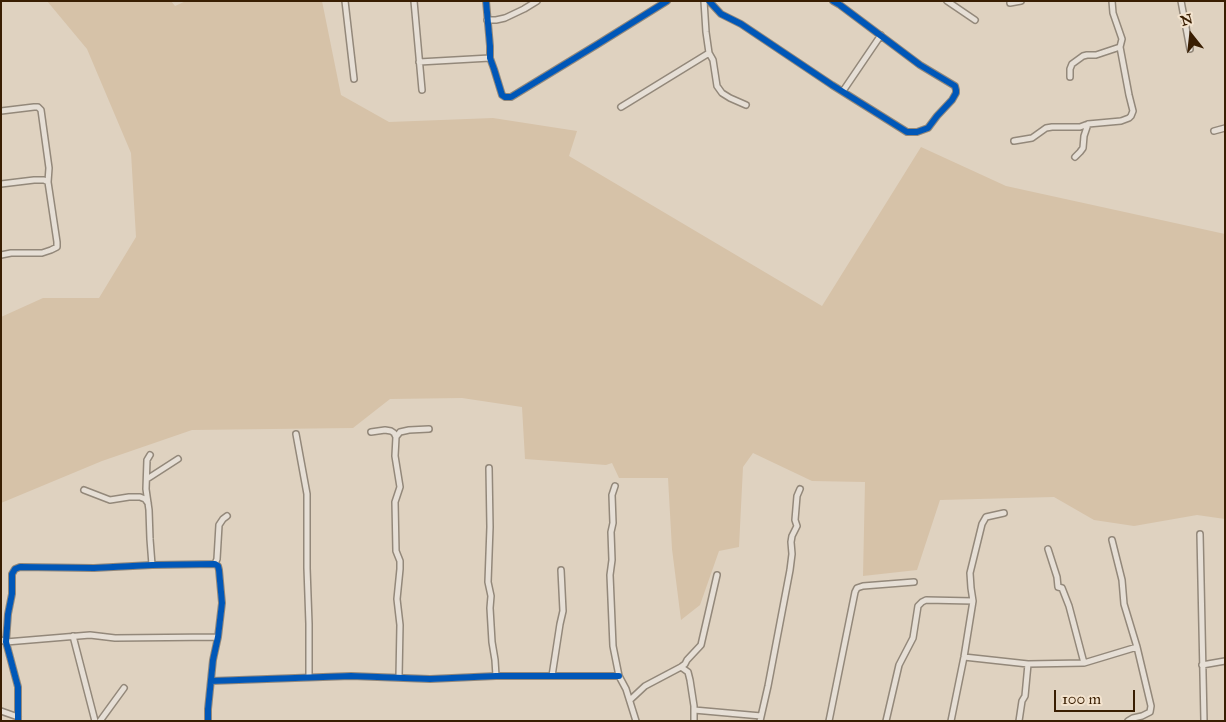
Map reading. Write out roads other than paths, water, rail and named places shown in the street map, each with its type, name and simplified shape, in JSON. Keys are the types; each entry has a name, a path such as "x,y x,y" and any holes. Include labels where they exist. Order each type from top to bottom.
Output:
{"street":[{"path":"345,1 354,79"},
{"path":"414,1 422,90"},
{"path":"486,1 490,58 502,95 505,97 511,97 667,1"},
{"path":"487,20 505,18 537,1"},
{"path":"704,1 709,53 713,60 719,90 730,98 746,105"},
{"path":"709,1 721,14 741,24 907,132 917,132 928,128 952,100 956,93 955,86 920,65 841,3 833,1"},
{"path":"947,1 975,20"},
{"path":"1010,3 1021,1"},
{"path":"1014,141 1032,138 1046,128 1080,127 1088,124 1121,121 1129,118 1132,114 1133,108 1120,47 1122,40 1113,13 1112,1"},
{"path":"1181,1 1190,49"},
{"path":"843,92 880,35"},
{"path":"1070,77 1072,64 1083,56 1096,55 1120,47"},
{"path":"621,107 709,53"},
{"path":"420,62 490,58"},
{"path":"1,111 34,107 38,107 41,110 49,168 48,182 57,242 56,247 42,253 11,253 1,255"},
{"path":"1076,157 1082,148 1088,124"},
{"path":"1214,132 1225,128"},
{"path":"1,184 34,180 48,182"},
{"path":"399,677 400,625 397,599 400,561 396,551 395,502 400,487 395,456 396,437 400,432 430,429"},
{"path":"370,432 385,430 394,433 396,437"},
{"path":"296,434 307,494 307,568 310,624 309,677"},
{"path":"150,455 147,460 146,489 152,565"},
{"path":"147,479 178,459"},
{"path":"489,468 490,527 488,582 491,596 492,642 496,660 496,676"},
{"path":"615,486 612,495 610,597 613,646 619,676 626,689 636,721"},
{"path":"694,710 761,719 790,570 791,542 797,526 795,520 797,496 800,488"},
{"path":"84,490 110,500 140,497 148,503"},
{"path":"951,721 973,601 970,573 982,524 986,517 1004,514"},
{"path":"215,564 219,525 227,516"},
{"path":"1200,534 1204,721"},
{"path":"1112,540 1122,580 1124,604 1137,647 1151,706 1150,712 1128,721"},
{"path":"1048,549 1057,577 1058,587 1062,588 1069,606 1084,663"},
{"path":"1,711 18,719 18,687 4,641 12,594 12,574 17,567 94,568 215,564"},
{"path":"208,721 213,660 222,603 219,570 215,564"},
{"path":"552,676 563,611 561,570"},
{"path":"630,700 645,686 685,664 701,645 717,575"},
{"path":"829,721 857,588 914,582"},
{"path":"886,721 899,665 913,638 918,606 926,600 973,601"},
{"path":"4,641 93,635 115,638 218,637"},
{"path":"73,636 95,721"},
{"path":"964,658 1028,664 1084,663 1137,647"},
{"path":"1202,665 1225,661"},
{"path":"1019,721 1022,701 1025,696 1028,664"},
{"path":"681,667 688,672 690,680 694,721"},
{"path":"211,681 351,676 430,679 496,676 619,676"},
{"path":"100,721 124,688"}]}
